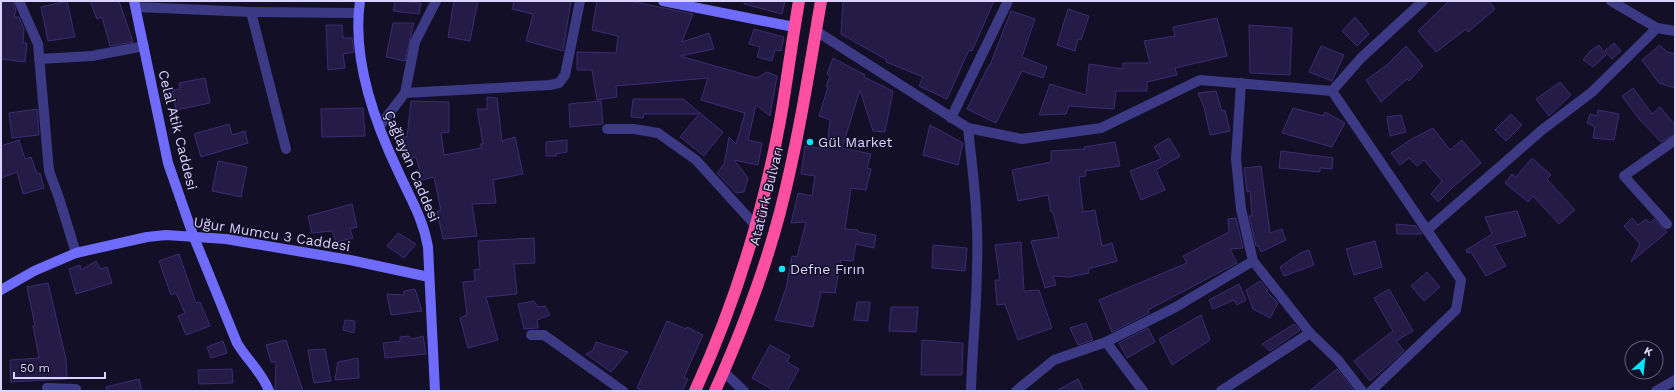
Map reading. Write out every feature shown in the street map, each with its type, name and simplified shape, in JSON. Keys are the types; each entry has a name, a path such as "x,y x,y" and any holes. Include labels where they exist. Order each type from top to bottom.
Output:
{"highway":[{"name":"Atatürk Bulvarı","path":"695,391 722,324 755,225 780,122 799,1"},
{"name":"Atatürk Bulvarı","path":"715,391 724,372 761,276 781,210 821,1"},
{"path":"760,205 781,210"}],"street":[{"path":"19,1 38,44 49,171 76,253"},
{"name":"Çağlayan Caddesi","path":"360,1 358,13 359,38 372,107 389,152 425,229 435,391"},
{"path":"379,127 405,93 415,42 436,1"},
{"path":"405,93 550,85 559,83 565,75 580,1"},
{"path":"663,1 794,27"},
{"path":"951,118 1008,1"},
{"path":"1332,92 1361,58 1423,1"},
{"path":"1611,1 1657,28 1675,30"},
{"path":"135,4 251,12 358,13"},
{"name":"Celal Atik Caddesi","path":"135,4 168,163 193,235 237,343 244,356 260,374 269,391"},
{"path":"251,12 286,148"},
{"path":"1427,230 1542,130 1592,92 1657,28"},
{"path":"816,31 968,128 1022,139 1101,128 1200,80 1332,92 1461,280 1456,310 1370,391"},
{"path":"39,59 92,56 144,46"},
{"path":"1241,83 1236,159 1241,209 1253,261 1310,333 1338,360 1362,391"},
{"path":"968,128 976,196 978,265 972,345 971,391"},
{"path":"607,129 634,129 658,133 696,160 755,225"},
{"path":"1667,224 1624,176 1675,140"},
{"name":"Uğur Mumcu 3 Caddesi","path":"1,290 34,271 76,253 147,237 166,235 193,235 226,239 327,256 429,277"},
{"path":"1016,391 1054,360 1106,342 1174,308 1253,261"},
{"path":"1221,391 1310,333"},
{"path":"531,335 544,335 623,391"},
{"path":"1106,342 1143,391"},
{"path":"724,372 744,391"},
{"path":"1656,391 1675,380"},
{"path":"47,388 76,389 76,391"}],"building":[{"path":"1,1 13,1 16,10 14,17 19,17 24,29 23,43 27,43 25,62 1,59"},
{"path":"67,1 75,37 48,41 41,7"},
{"path":"90,1 119,1 133,42 110,46 102,17 97,19"},
{"path":"395,1 421,3 419,14 393,11"},
{"path":"454,1 478,1 470,41 448,37"},
{"path":"514,1 571,1 563,51 526,41 533,14 512,9"},
{"path":"597,1 630,1 693,14 682,42 709,33 714,49 680,56 757,78 767,72 777,76 770,116 756,105 748,140 762,143 758,165 734,160 748,178 744,192 736,193 717,173 724,164 729,137 736,144 745,113 701,100 708,78 616,86 617,97 597,100 592,70 577,70 577,52 616,53 618,36 592,30"},
{"path":"744,1 785,1 782,14 744,4"},
{"path":"843,1 994,1 972,51 969,50 947,99 919,86 923,77 886,62 887,60 841,34"},
{"path":"1449,1 1489,1 1495,9 1468,32 1466,29 1436,52 1418,31"},
{"path":"1068,9 1089,16 1081,40 1078,39 1075,51 1057,45"},
{"path":"1011,11 1035,19 1022,57 1047,67 1043,78 1022,71 996,123 967,109 990,65"},
{"path":"1355,17 1369,34 1357,46 1342,31"},
{"path":"1217,18 1227,56 1175,68 1177,75 1147,82 1147,91 1116,91 1114,109 1069,106 1066,114 1039,115 1050,84 1086,95 1089,64 1123,69 1123,63 1150,63 1144,41 1175,36 1173,27"},
{"path":"393,23 414,23 405,61 386,57"},
{"path":"326,25 342,25 343,38 352,38 354,52 343,54 345,68 328,70"},
{"path":"1249,25 1292,28 1290,75 1250,73"},
{"path":"754,29 784,37 781,51 775,50 772,61 757,57 760,47 749,44"},
{"path":"1614,43 1621,51 1612,59 1605,51"},
{"path":"1599,45 1606,55 1593,67 1583,60 1590,51"},
{"path":"1660,45 1667,52 1675,54 1675,88 1659,83 1642,60"},
{"path":"1321,46 1344,55 1332,81 1309,72"},
{"path":"1406,46 1423,66 1409,81 1407,79 1381,102 1366,80 1387,65"},
{"path":"833,58 865,75 864,77 893,91 885,132 873,131 860,90 842,148 871,154 867,168 871,169 866,190 851,188 845,229 858,230 858,232 876,235 874,248 856,244 853,261 841,260 835,293 821,292 813,327 775,320 786,288 792,256 797,257 806,222 791,223 798,193 812,196 815,176 801,174 805,146 827,149 830,120 819,116 828,87 826,86 830,76 827,74"},
{"path":"205,78 210,103 176,110 172,90 180,89 179,83"},
{"path":"1560,82 1571,95 1549,116 1536,99"},
{"path":"1633,88 1652,114 1660,107 1675,125 1675,134 1661,142 1639,119 1622,96"},
{"path":"1216,91 1222,111 1225,110 1230,131 1210,135 1204,107 1198,93"},
{"path":"487,97 497,98 502,141 515,137 523,174 493,180 496,203 472,204 477,236 443,239 437,211 441,211 434,177 422,180 416,157 408,159 403,137 407,137 411,101 449,102 449,132 441,133 444,155 482,148 480,144 483,144 477,109 487,109"},
{"path":"633,99 683,99 723,132 704,156 680,137 699,114 644,114 643,118 631,117"},
{"path":"601,101 603,124 570,127 569,104"},
{"path":"363,108 365,136 322,137 321,109"},
{"path":"1293,108 1323,116 1325,112 1345,123 1332,147 1282,133"},
{"path":"37,109 39,135 12,138 9,113"},
{"path":"1598,110 1619,114 1614,140 1593,138 1595,127 1587,123 1590,114 1597,116"},
{"path":"1511,114 1522,125 1506,141 1495,130"},
{"path":"1401,115 1406,132 1390,136 1387,117"},
{"path":"229,124 232,135 245,131 248,143 201,157 194,134"},
{"path":"930,125 963,143 958,165 923,155"},
{"path":"1433,128 1450,150 1462,140 1481,163 1438,202 1431,194 1442,181 1424,160 1417,166 1409,158 1400,165 1391,153 1410,140"},
{"path":"1169,138 1180,156 1156,170 1165,190 1141,200 1130,171 1161,159 1154,147"},
{"path":"19,140 25,159 31,157 37,174 40,173 44,188 23,194 17,172 1,178 1,146"},
{"path":"567,140 567,152 556,154 556,156 546,156 546,142"},
{"path":"1115,142 1120,166 1085,171 1086,176 1079,177 1083,212 1095,210 1102,246 1112,243 1117,261 1088,269 1089,273 1069,277 1053,276 1056,285 1045,288 1031,241 1059,237 1053,212 1051,212 1048,195 1018,201 1012,170 1051,162 1051,151 1085,149 1084,147"},
{"path":"1281,151 1333,158 1332,169 1320,168 1320,172 1279,168"},
{"path":"1532,158 1551,175 1547,179 1575,210 1559,224 1533,196 1528,202 1505,183 1512,174 1516,177"},
{"path":"218,161 247,167 241,197 212,191"},
{"path":"1261,166 1270,233 1282,229 1286,240 1261,252 1259,246 1256,246 1249,216 1252,216 1250,191 1247,192 1244,168"},
{"path":"352,204 357,227 350,229 353,238 336,242 332,231 312,233 308,216"},
{"path":"1517,211 1526,236 1494,245 1506,266 1486,276 1471,252 1467,253 1466,250 1492,234 1485,217"},
{"path":"1236,218 1243,248 1230,249 1237,263 1148,310 1149,313 1112,332 1099,300 1187,263 1183,256 1229,232 1228,219"},
{"path":"1632,218 1638,225 1646,219 1650,223 1654,219 1667,232 1631,262 1640,244 1624,226"},
{"path":"1396,224 1416,226 1422,234 1397,234"},
{"path":"398,233 416,244 404,258 387,246"},
{"path":"534,238 535,263 514,264 517,294 486,297 498,340 468,348 460,318 467,315 463,282 475,281 474,270 480,269 478,241"},
{"path":"1375,241 1382,267 1354,275 1346,249"},
{"path":"1021,242 1024,291 1039,290 1052,328 1018,340 1005,304 997,305 995,280 1000,280 995,245"},
{"path":"933,245 967,248 965,271 932,268"},
{"path":"1309,250 1314,265 1284,276 1280,267 1300,253"},
{"path":"179,254 196,303 200,302 210,326 186,335 178,316 185,313 176,293 171,295 159,261"},
{"path":"96,261 101,269 107,267 112,283 76,294 69,269 80,265 81,270"},
{"path":"1427,272 1440,287 1424,301 1411,286"},
{"path":"1260,281 1268,290 1266,291 1278,303 1270,318 1253,309 1246,290"},
{"path":"48,283 66,359 67,379 11,382 10,360 39,358 33,326 35,326 27,287"},
{"path":"1239,284 1246,300 1237,305 1234,300 1213,309 1209,300"},
{"path":"415,289 422,311 391,315 387,294 404,295 404,291"},
{"path":"1389,289 1413,331 1396,341 1404,351 1370,381 1354,361 1393,331 1374,298"},
{"path":"534,301 538,307 545,306 550,315 537,320 538,328 524,329 518,304"},
{"path":"857,302 870,302 868,321 854,320"},
{"path":"891,307 918,307 916,332 889,331"},
{"path":"1201,315 1210,340 1172,365 1159,339"},
{"path":"345,320 355,321 354,333 343,330"},
{"path":"667,321 686,329 687,327 703,335 684,377 688,379 682,391 643,391 637,388"},
{"path":"1086,323 1093,340 1078,345 1070,328"},
{"path":"1294,324 1300,330 1270,351 1262,344"},
{"path":"1148,328 1155,342 1127,358 1119,343"},
{"path":"409,336 412,339 423,336 426,354 385,358 383,343 400,341 400,337"},
{"path":"286,340 303,391 275,391 276,362 271,362 266,345"},
{"path":"922,340 963,343 962,375 921,375"},
{"path":"223,341 227,353 211,358 207,347"},
{"path":"596,342 628,352 611,372 586,354 593,350"},
{"path":"770,345 790,356 787,362 799,369 787,391 775,391 752,378"},
{"path":"325,349 331,381 314,383 308,350"},
{"path":"358,358 359,378 335,380 338,362"},
{"path":"232,369 233,383 199,384 198,370"},
{"path":"1337,369 1354,391 1309,391"},
{"path":"139,379 142,391 107,391 106,387"},
{"path":"1078,379 1084,391 1056,391"}],"place":[{"name":"Gül Market","path":"810,142"},
{"name":"Defne Fırın","path":"782,269"}]}
